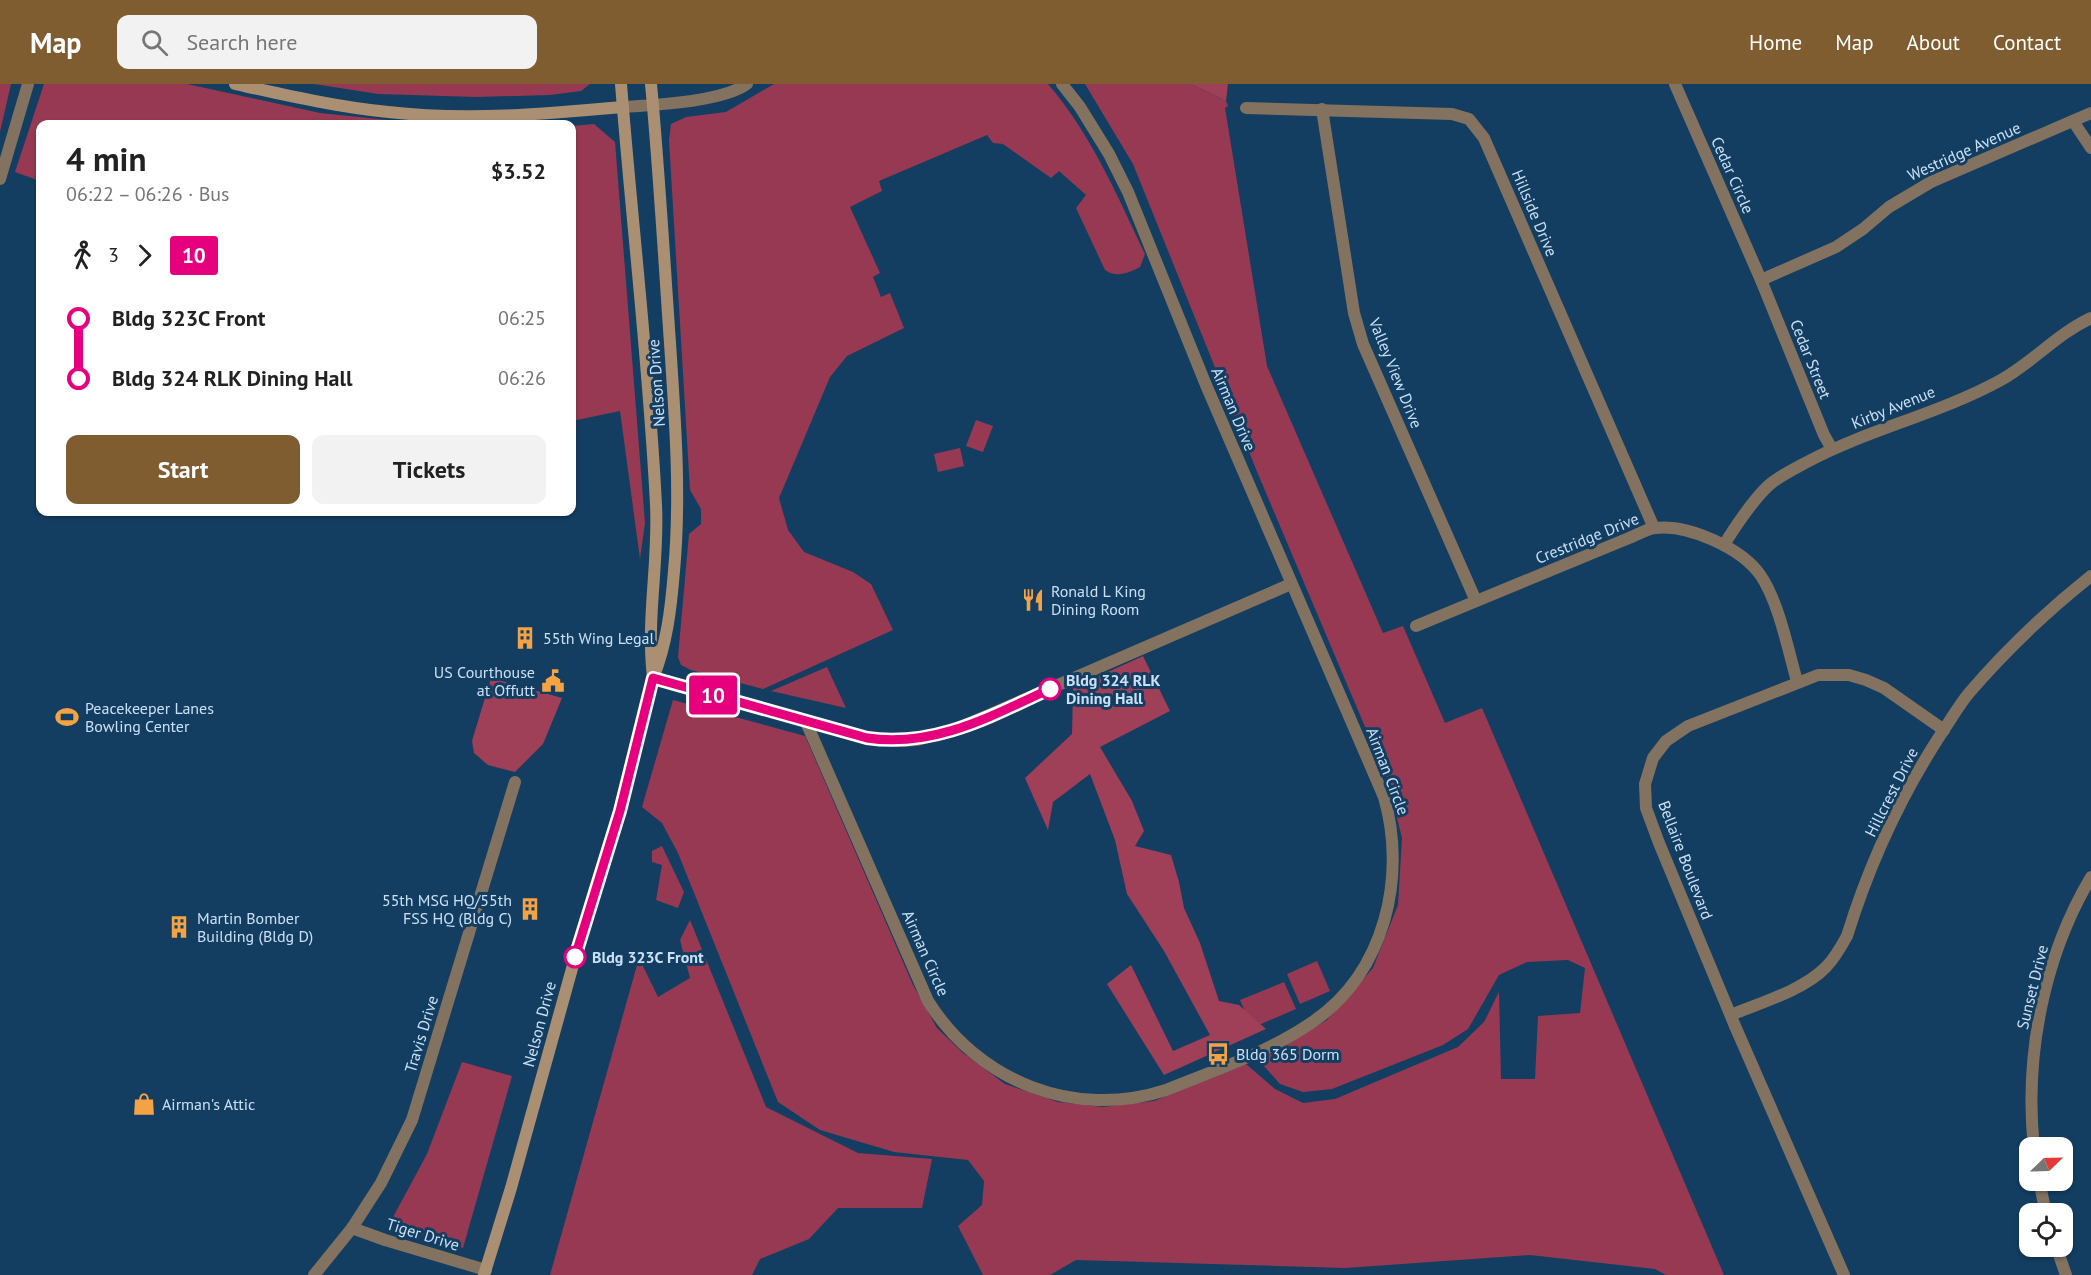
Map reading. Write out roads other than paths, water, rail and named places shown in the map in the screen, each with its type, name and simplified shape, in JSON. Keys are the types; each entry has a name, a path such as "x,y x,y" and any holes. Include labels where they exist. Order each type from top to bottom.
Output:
{"street":[{"path":"0,179 28,84"},
{"path":"235,84 350,107 423,115 525,115 653,105 723,96 740,90 747,84"},
{"name":"Nelson Drive","path":"621,84 655,471 656,556 650,626 653,678"},
{"name":"Nelson Drive","path":"485,1272 511,1188 573,965 620,811 653,678 662,657 668,628 676,555 678,503 675,428 651,84"},
{"name":"Airman Drive","path":"1062,84 1080,107 1109,154 1150,245 1207,387 1291,584"},
{"name":"Cedar Circle","path":"1675,84 1761,280"},
{"name":"Hillside Drive","path":"1246,108 1452,114 1469,119 1484,138 1654,528"},
{"name":"Valley View Drive","path":"1322,109 1354,313 1363,344 1476,601"},
{"name":"Westridge Avenue","path":"1761,280 1836,247 1863,229 1889,207 1931,182 2091,113"},
{"path":"2073,121 2091,148"},
{"name":"Cedar Street","path":"1761,280 1824,435 1832,449"},
{"name":"Kirby Avenue","path":"1724,545 1768,487 1789,472 1832,449 1973,393 2002,379 2073,327 2091,318"},
{"name":"Crestridge Drive","path":"1416,626 1654,528 1673,529 1693,533 1724,545 1760,575 1775,609 1797,681"},
{"name":"Hillcrest Drive","path":"1731,1015 1800,985 1814,977 1832,960 1846,936 1892,818 1917,771 1968,694 2032,627 2091,576"},
{"path":"653,678 806,722 880,740 931,738 973,723 1291,584"},
{"name":"Airman Circle","path":"806,722 928,1001 949,1031 982,1062 1022,1084 1059,1096 1108,1100 1153,1095 1251,1055 1316,1020 1356,979 1373,950 1385,919 1390,897 1394,854 1389,814 1377,779 1291,584"},
{"name":"Bellaire Boulevard","path":"1844,1275 1731,1015 1646,808 1645,784 1653,758 1666,741 1688,726 1797,681 1818,675 1849,675 1866,680 1884,688 1944,730"},
{"name":"Travis Drive","path":"314,1275 352,1228 381,1183 412,1120 515,782"},
{"name":"Sunset Drive","path":"2034,1137 2032,1080 2037,1025 2051,969 2068,922 2091,876"},
{"name":"Tiger Drive","path":"352,1228 485,1272"},
{"path":"2059,1257 2066,1275"}],"place":[{"name":"Ronald L King Dining Room","path":"1033,600"},
{"name":"55th Wing Legal","path":"525,638"},
{"name":"US Courthouse at Offutt","path":"553,681"},
{"name":"Bldg 324 RLK Dining Hall","path":"1050,689"},
{"name":"Peacekeeper Lanes Bowling Center","path":"67,717"},
{"name":"55th MSG HQ/55th FSS HQ (Bldg C)","path":"530,909"},
{"name":"Martin Bomber Building (Bldg D)","path":"179,927"},
{"name":"Bldg 323C Front","path":"575,957"},
{"name":"Bldg 365 Dorm","path":"1218,1054"},
{"name":"Airman's Attic","path":"144,1104"}]}
